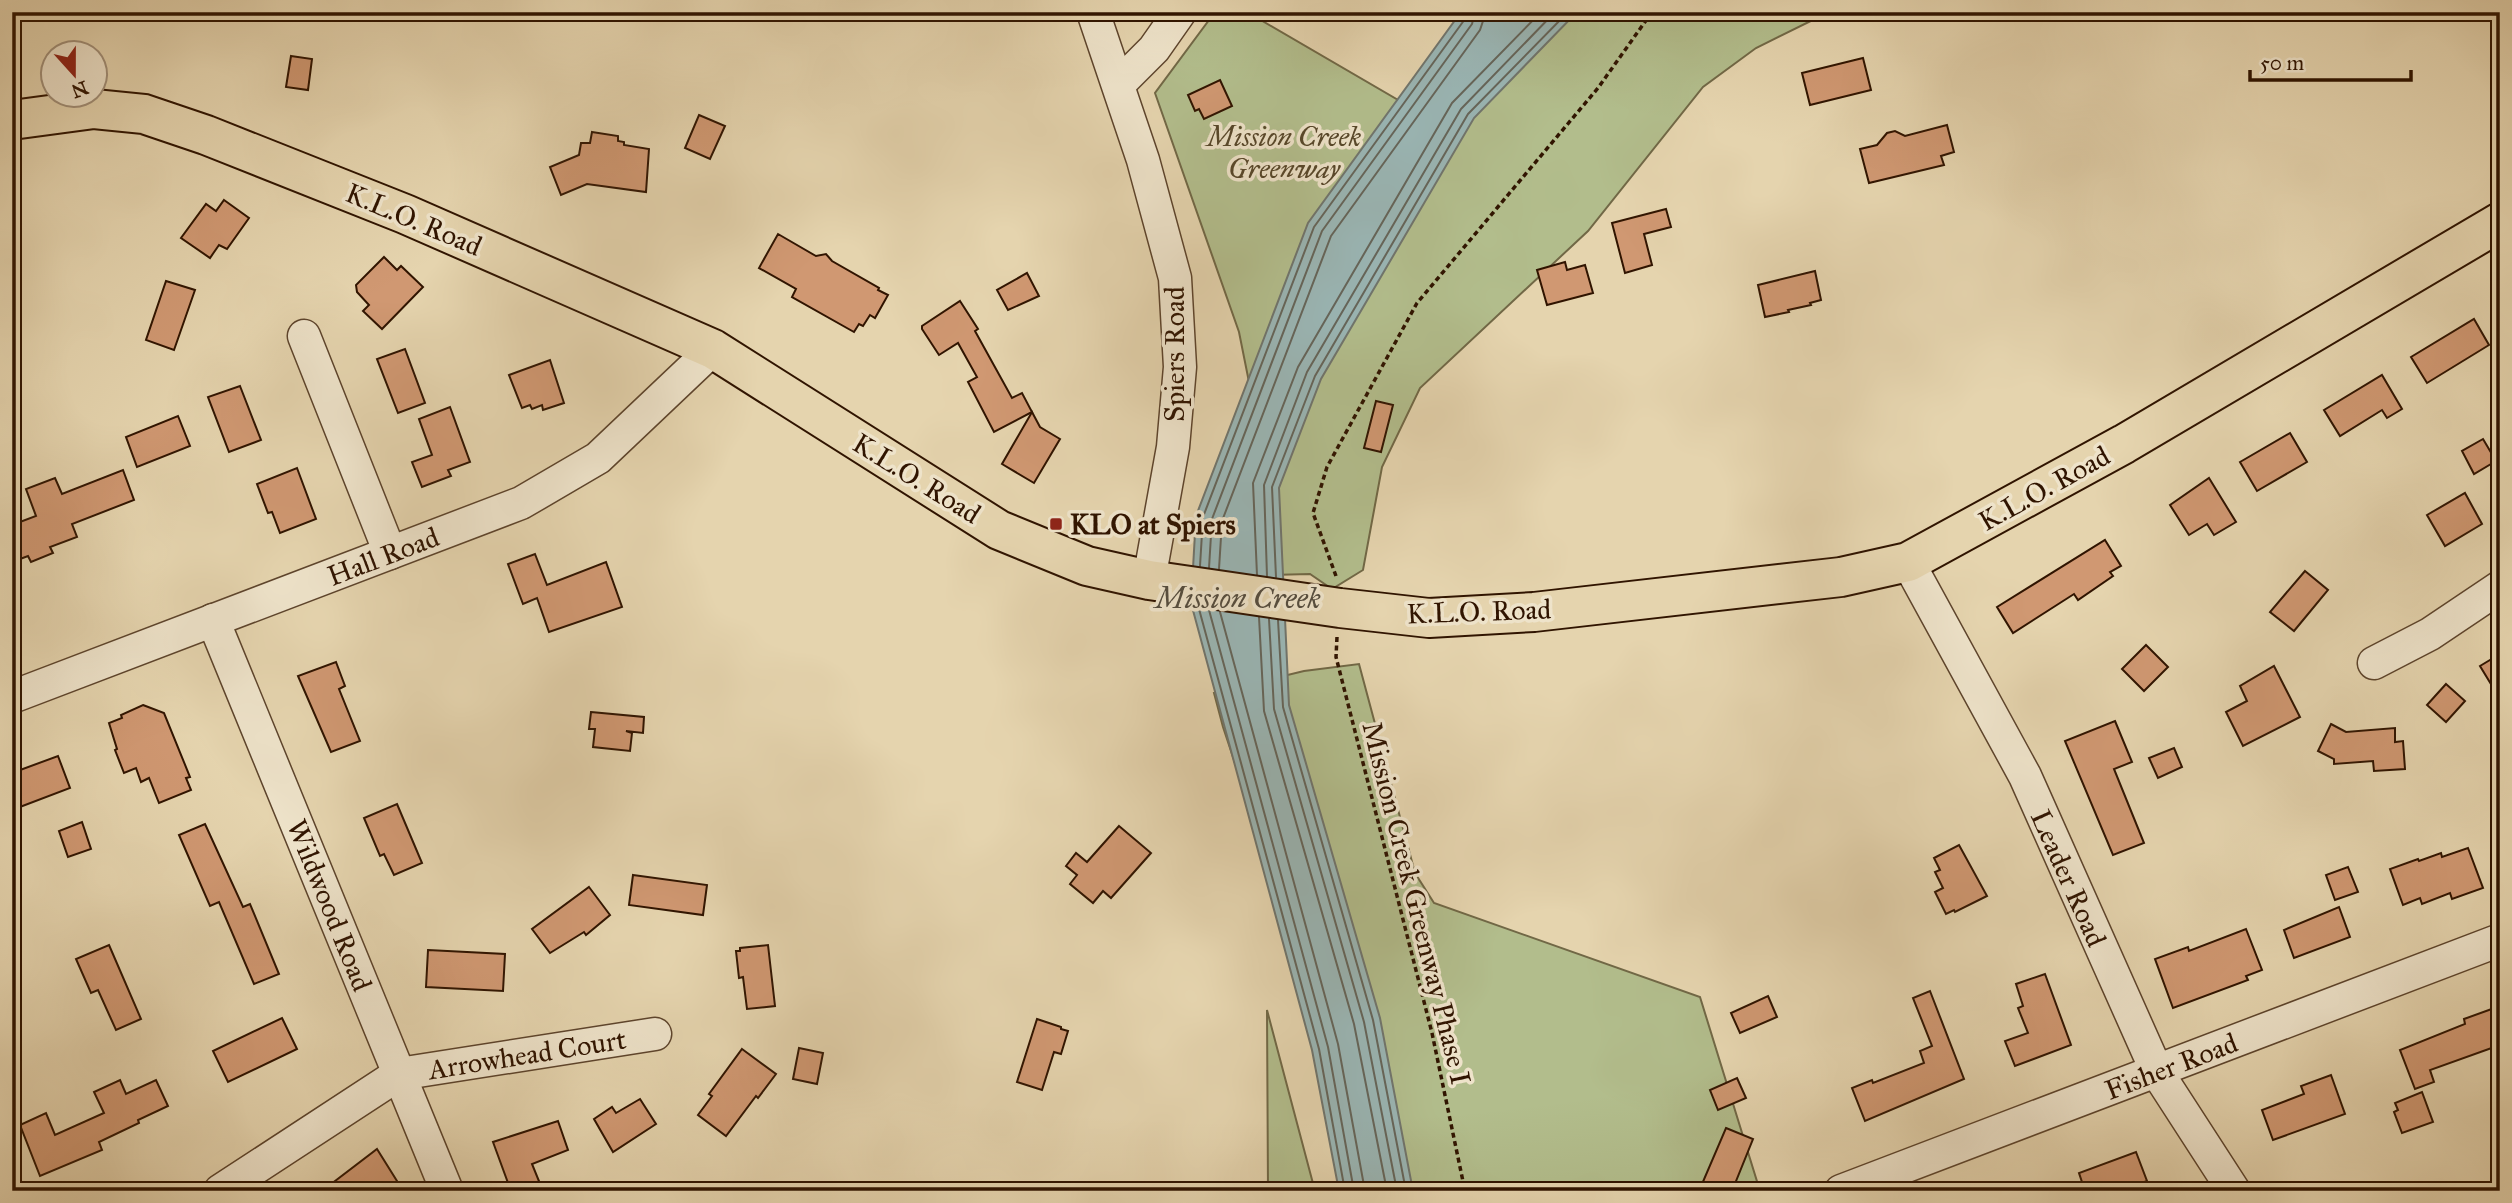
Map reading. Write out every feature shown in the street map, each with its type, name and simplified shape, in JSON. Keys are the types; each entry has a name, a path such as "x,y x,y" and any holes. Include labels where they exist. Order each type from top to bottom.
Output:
{"main road":[{"name":"K.L.O. Road","path":"12,120 94,109 144,114 206,135 405,214 713,349 999,530 1087,566 1149,580 1429,618 1534,612 1841,577 1908,562 2124,444 2500,222"}],"street":[{"name":"Spiers Road","path":"1093,12 1143,160 1175,278 1180,367 1174,433 1149,580"},
{"path":"1119,84 1154,49 1181,12"},
{"path":"304,336 390,553"},
{"name":"Hall Road","path":"12,697 521,503 598,458 713,349"},
{"name":"Leader Road","path":"1908,562 2025,776 2157,1072 2234,1191"},
{"path":"2374,663 2430,634 2500,587"},
{"name":"Wildwood Road","path":"213,620 447,1191"},
{"name":"Fisher Road","path":"1841,1191 2500,940"},
{"name":"Arrowhead Court","path":"399,1074 655,1034"},
{"path":"220,1191 399,1074"}],"path":[{"name":"Mission Creek Greenway Phase I","path":"1465,1191 1432,1033 1336,657 1338,607 1313,513 1326,467 1417,303 1598,88 1652,12"}],"green space":[{"name":"Mission Creek Greenway","path":"1215,12 1247,12 1436,122 1541,12 1829,12 1756,48 1703,87 1588,231 1420,388 1382,467 1363,570 1332,589 1310,574 1232,576 1249,382 1239,332 1155,93"},
{"path":"1359,664 1415,873 1434,903 1700,997 1760,1191 1359,1191 1278,892 1214,693 1304,671"},
{"path":"1267,1010 1315,1191 1268,1191"}],"water":[{"name":"Mission Creek","path":"1461,12 1577,12 1474,118 1321,379 1279,488 1289,705 1380,1018 1413,1191 1339,1191 1312,1050 1191,603 1196,516 1308,223"}],"building":[{"path":"291,56 312,59 308,90 286,87"},
{"path":"1863,58 1871,90 1810,105 1802,73"},
{"path":"1220,80 1232,106 1204,119 1199,109 1195,111 1188,95"},
{"path":"699,115 725,126 710,159 685,148"},
{"path":"1947,125 1954,152 1941,156 1944,165 1869,183 1860,149 1877,145 1887,133 1895,131 1905,136"},
{"path":"592,132 618,136 618,141 624,142 624,145 649,149 646,192 587,184 561,195 550,167 579,155 581,143 590,143"},
{"path":"224,200 249,218 227,249 219,245 210,258 181,238 206,204 216,211"},
{"path":"1666,209 1671,227 1644,234 1652,265 1625,273 1612,223"},
{"path":"778,234 816,256 826,254 832,261 888,295 875,318 870,315 863,326 859,324 854,332 792,297 796,289 759,268"},
{"path":"384,257 397,270 401,266 423,287 382,329 363,311 369,305 357,292 356,285"},
{"path":"1565,262 1567,270 1585,265 1593,293 1547,305 1537,270"},
{"path":"1815,271 1821,300 1788,310 1789,312 1765,317 1758,285"},
{"path":"1027,273 1039,296 1008,310 997,290"},
{"path":"166,281 195,290 174,350 146,340"},
{"path":"960,301 978,329 975,331 1012,398 1022,393 1032,412 994,432 968,382 977,377 958,343 939,355 922,329 922,326"},
{"path":"2474,319 2489,345 2427,383 2411,357"},
{"path":"405,349 425,403 398,413 377,359"},
{"path":"550,360 564,403 543,410 542,405 532,409 530,405 522,408 509,375"},
{"path":"2382,375 2402,409 2387,418 2382,410 2340,436 2324,410"},
{"path":"240,386 261,440 229,452 208,397"},
{"path":"1376,401 1393,405 1381,452 1364,448"},
{"path":"450,407 470,462 448,470 451,476 422,487 412,462 432,455 419,419"},
{"path":"1032,412 1040,427 1060,439 1034,483 1002,464"},
{"path":"178,416 190,446 137,467 126,437"},
{"path":"2290,433 2307,462 2257,491 2240,462"},
{"path":"2483,439 2496,461 2474,474 2462,451"},
{"path":"297,468 316,519 280,533 272,512 268,513 257,484"},
{"path":"123,470 134,500 72,524 77,537 50,547 53,553 31,562 28,556 12,562 12,525 36,516 26,489 55,478 62,494"},
{"path":"2209,478 2236,522 2214,535 2207,524 2189,535 2170,505"},
{"path":"2465,493 2482,524 2445,546 2427,515"},
{"path":"2105,540 2121,566 2110,572 2113,576 2078,600 2074,594 2013,633 1997,607"},
{"path":"535,554 547,585 606,562 622,607 549,632 537,598 523,604 508,564"},
{"path":"2305,571 2328,590 2294,631 2270,612"},
{"path":"2146,645 2168,667 2144,691 2122,669"},
{"path":"2500,654 2500,699 2480,666"},
{"path":"336,662 345,686 339,689 360,741 331,752 298,676"},
{"path":"2274,666 2300,717 2243,746 2226,712 2247,701 2240,686"},
{"path":"2446,684 2465,701 2446,722 2427,705"},
{"path":"143,705 164,713 190,777 186,778 191,790 159,803 149,778 141,782 136,768 124,773 109,723"},
{"path":"591,712 644,717 643,733 626,731 632,733 630,751 593,747 595,729 589,729"},
{"path":"2115,721 2132,762 2114,769 2144,843 2113,855 2065,741"},
{"path":"2331,724 2346,732 2395,728 2395,742 2403,741 2405,769 2374,771 2373,761 2334,764 2334,759 2318,751"},
{"path":"2174,748 2182,767 2158,778 2149,758"},
{"path":"58,756 70,788 12,810 12,773"},
{"path":"397,804 422,863 394,875 384,854 380,856 364,818"},
{"path":"82,822 91,849 68,857 59,831"},
{"path":"205,824 243,907 250,904 279,974 254,984 219,902 210,906 179,835"},
{"path":"1119,826 1151,853 1111,898 1103,891 1093,903 1070,884 1077,875 1066,866 1076,853 1087,862"},
{"path":"1959,845 1987,896 1946,914 1935,892 1943,888 1935,872 1940,870 1934,858"},
{"path":"2468,848 2483,888 2452,899 2450,893 2422,904 2420,898 2403,905 2390,869 2418,859 2419,861 2441,853 2442,857"},
{"path":"2348,867 2358,892 2335,900 2326,875"},
{"path":"633,875 707,885 703,915 629,905"},
{"path":"589,887 610,915 586,935 584,932 550,953 532,929"},
{"path":"2339,907 2350,937 2294,958 2284,930"},
{"path":"2246,929 2262,970 2246,976 2248,980 2173,1008 2155,959 2188,947 2189,951"},
{"path":"109,945 141,1019 116,1030 98,990 91,993 76,959"},
{"path":"768,945 775,1006 747,1009 736,951 740,951 740,948"},
{"path":"428,950 505,954 503,991 426,987"},
{"path":"2045,974 2071,1045 2015,1066 2005,1041 2028,1033 2018,1008 2023,1006 2016,984"},
{"path":"1930,991 1964,1079 1865,1121 1852,1088 1872,1080 1873,1083 1924,1063 1920,1051 1932,1046 1913,998"},
{"path":"1768,996 1777,1017 1740,1033 1731,1013"},
{"path":"2500,1006 2500,1045 2430,1070 2434,1082 2415,1089 2400,1050 2465,1024 2464,1019"},
{"path":"282,1018 297,1049 228,1082 213,1051"},
{"path":"1037,1019 1068,1031 1061,1054 1054,1052 1042,1090 1017,1082"},
{"path":"799,1048 823,1053 817,1084 793,1079"},
{"path":"742,1049 776,1074 726,1136 698,1115 712,1096 709,1094"},
{"path":"2331,1075 2345,1114 2273,1140 2262,1110 2304,1094 2301,1086"},
{"path":"1737,1078 1746,1098 1718,1110 1710,1090"},
{"path":"120,1080 126,1094 156,1080 168,1106 99,1142 102,1150 40,1176 20,1125 46,1113 55,1135 104,1113 94,1092"},
{"path":"2422,1092 2433,1122 2402,1133 2394,1112 2398,1110 2395,1103"},
{"path":"640,1099 656,1124 613,1152 594,1119 612,1107 616,1113"},
{"path":"558,1121 568,1150 532,1164 543,1191 511,1191 493,1142"},
{"path":"1726,1128 1753,1139 1732,1191 1699,1191"},
{"path":"377,1149 397,1181 384,1191 322,1191"},
{"path":"2136,1152 2147,1181 2121,1191 2085,1191 2079,1173"}],"place":[{"name":"KLO at Spiers","path":"1056,524"}]}
